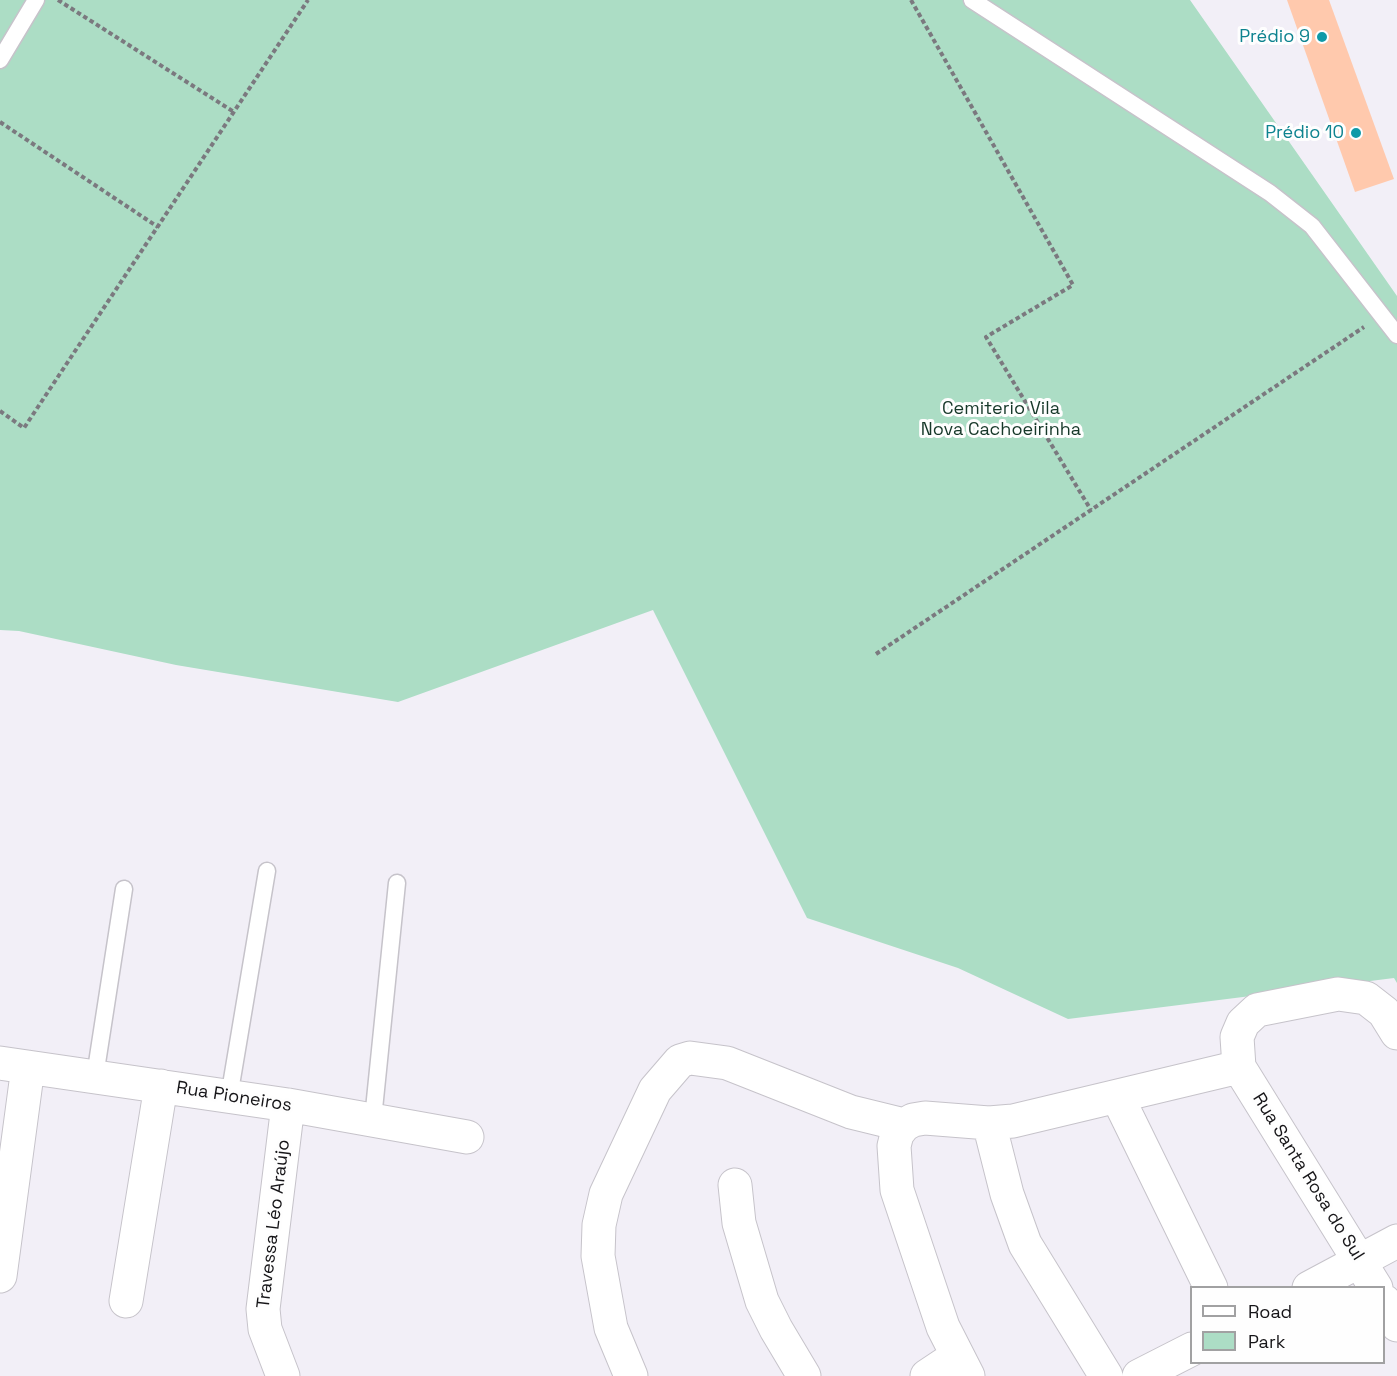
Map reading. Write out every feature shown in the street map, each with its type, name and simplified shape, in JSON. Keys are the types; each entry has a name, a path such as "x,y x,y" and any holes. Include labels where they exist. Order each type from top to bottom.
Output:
{"street":[{"path":"927,1376 962,1366 932,1297 897,1190 894,1146 897,1134 904,1125 913,1119 925,1118 989,1123 1031,1117 1239,1068 1237,1036 1243,1023 1257,1010 1338,994 1366,998 1384,1012 1397,1033"},
{"path":"631,1376 611,1328 598,1256 599,1226 606,1194 655,1090 680,1061 690,1058 727,1063 851,1112 904,1125"},
{"name":"Rua Pioneiros","path":"14,1065 288,1105 467,1137"},
{"path":"0,1276 14,1065"},
{"name":"Rua Santa Rosa do Sul","path":"1239,1068 1368,1274"},
{"path":"126,1301 161,1086"},
{"path":"1118,1098 1211,1286"},
{"name":"Travessa Léo Araújo","path":"283,1376 268,1340 263,1309 288,1105"},
{"path":"989,1123 1006,1194 1025,1244 1106,1376"},
{"path":"735,1185 738,1223 762,1301 804,1376"},
{"path":"1314,1286 1368,1274 1397,1241"},
{"path":"1385,1304 1397,1325"},
{"path":"1139,1376 1190,1350"}],"lane":[{"path":"0,60 36,0"},
{"path":"972,0 1270,193 1312,226 1397,335"},
{"path":"229,1097 267,871"},
{"path":"373,1119 397,884"},
{"path":"95,1076 124,889"}],"path":[{"path":"58,0 234,112"},
{"path":"0,411 24,428 308,0"},
{"path":"911,0 1072,285 986,337 1091,510"},
{"path":"0,122 158,227"},
{"path":"876,654 1382,315"}],"green space":[{"name":"Cemiterio Vila Nova Cachoeirinha","path":"0,0 1190,0 1397,296 1397,983 1394,978 1068,1019 958,968 807,918 653,610 398,702 176,665 19,631 0,630"}],"building":[{"path":"1287,0 1329,0 1394,179 1355,192"}],"place":[{"name":"Prédio 9","path":"1322,37"},
{"name":"Prédio 10","path":"1356,133"}]}
